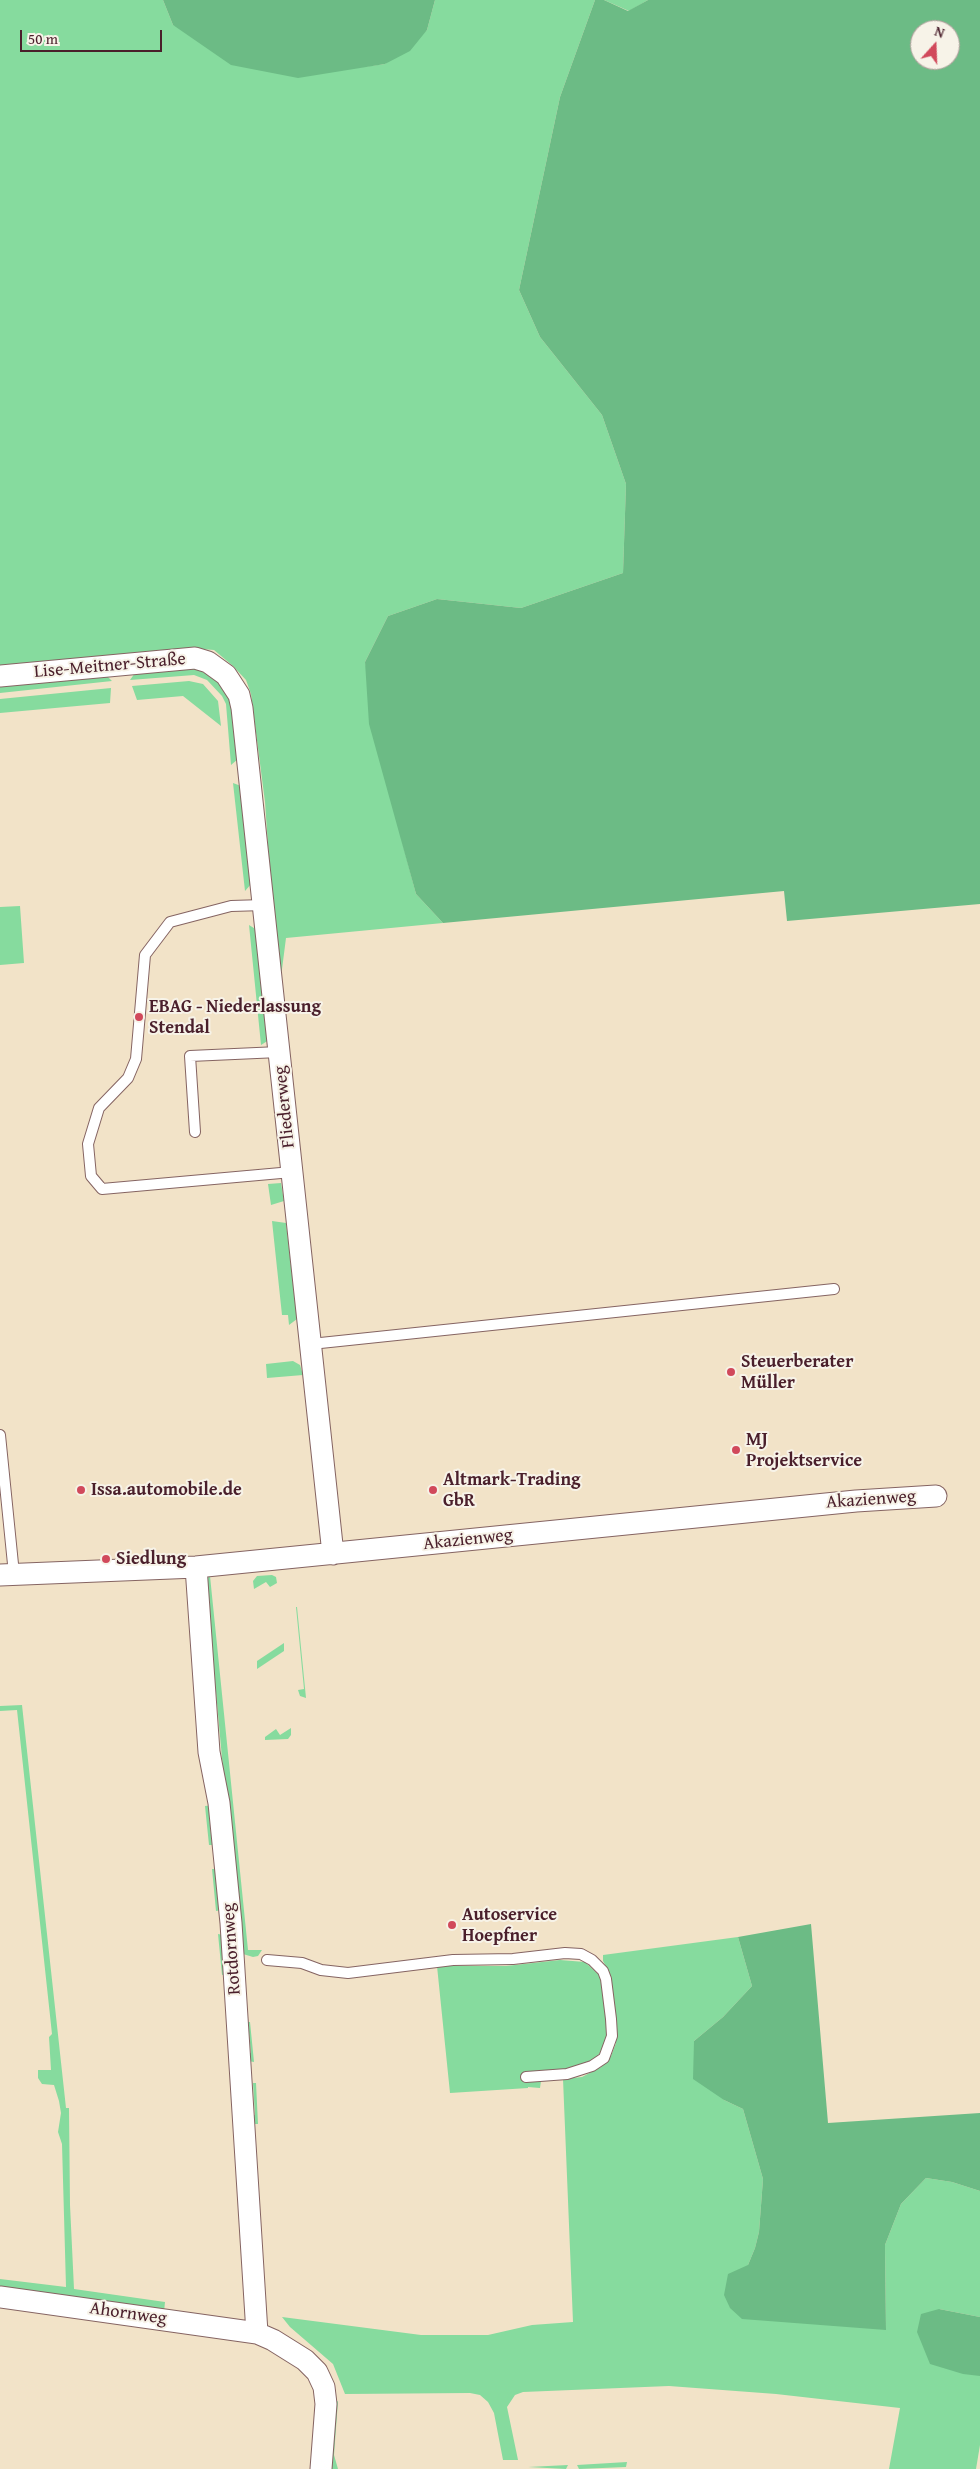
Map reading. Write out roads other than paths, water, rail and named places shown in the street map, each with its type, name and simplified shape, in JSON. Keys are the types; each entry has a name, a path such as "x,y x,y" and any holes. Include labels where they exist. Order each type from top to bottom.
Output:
{"street":[{"name":"Lise-Meitner-Straße","path":"0,676 195,658 208,662 217,668"},
{"name":"Fliederweg","path":"217,668 233,683 242,708 333,1554"},
{"name":"Akazienweg","path":"7,1575 196,1567 856,1500 936,1496"},
{"name":"Rotdornweg","path":"196,1567 209,1752 219,1802 231,1923 257,2333"},
{"name":"Ahornweg","path":"0,2296 257,2333 274,2340 305,2360 317,2372 324,2387 326,2404 321,2469"}],"lane":[{"path":"264,905 230,906 170,922 145,955 136,1059 128,1078 99,1108 88,1144 91,1176 102,1189 292,1172"},
{"path":"195,1132 190,1056 279,1052"},
{"path":"311,1344 834,1289"},
{"path":"0,1435 7,1575"},
{"path":"267,1960 302,1963 321,1970 348,1973 454,1960 513,1959 565,1953 580,1954 592,1960 603,1971 606,1979 611,2019 612,2036 604,2058 592,2066 567,2074 526,2077"}],"place":[{"name":"EBAG - Niederlassung Stendal","path":"139,1017"},
{"name":"Steuerberater Müller","path":"731,1372"},
{"name":"MJ Projektservice","path":"736,1450"},
{"name":"Issa.automobile.de","path":"81,1490"},
{"name":"Altmark-Trading GbR","path":"433,1490"},
{"name":"Siedlung","path":"106,1559"},
{"name":"Autoservice Hoepfner","path":"452,1925"}]}
